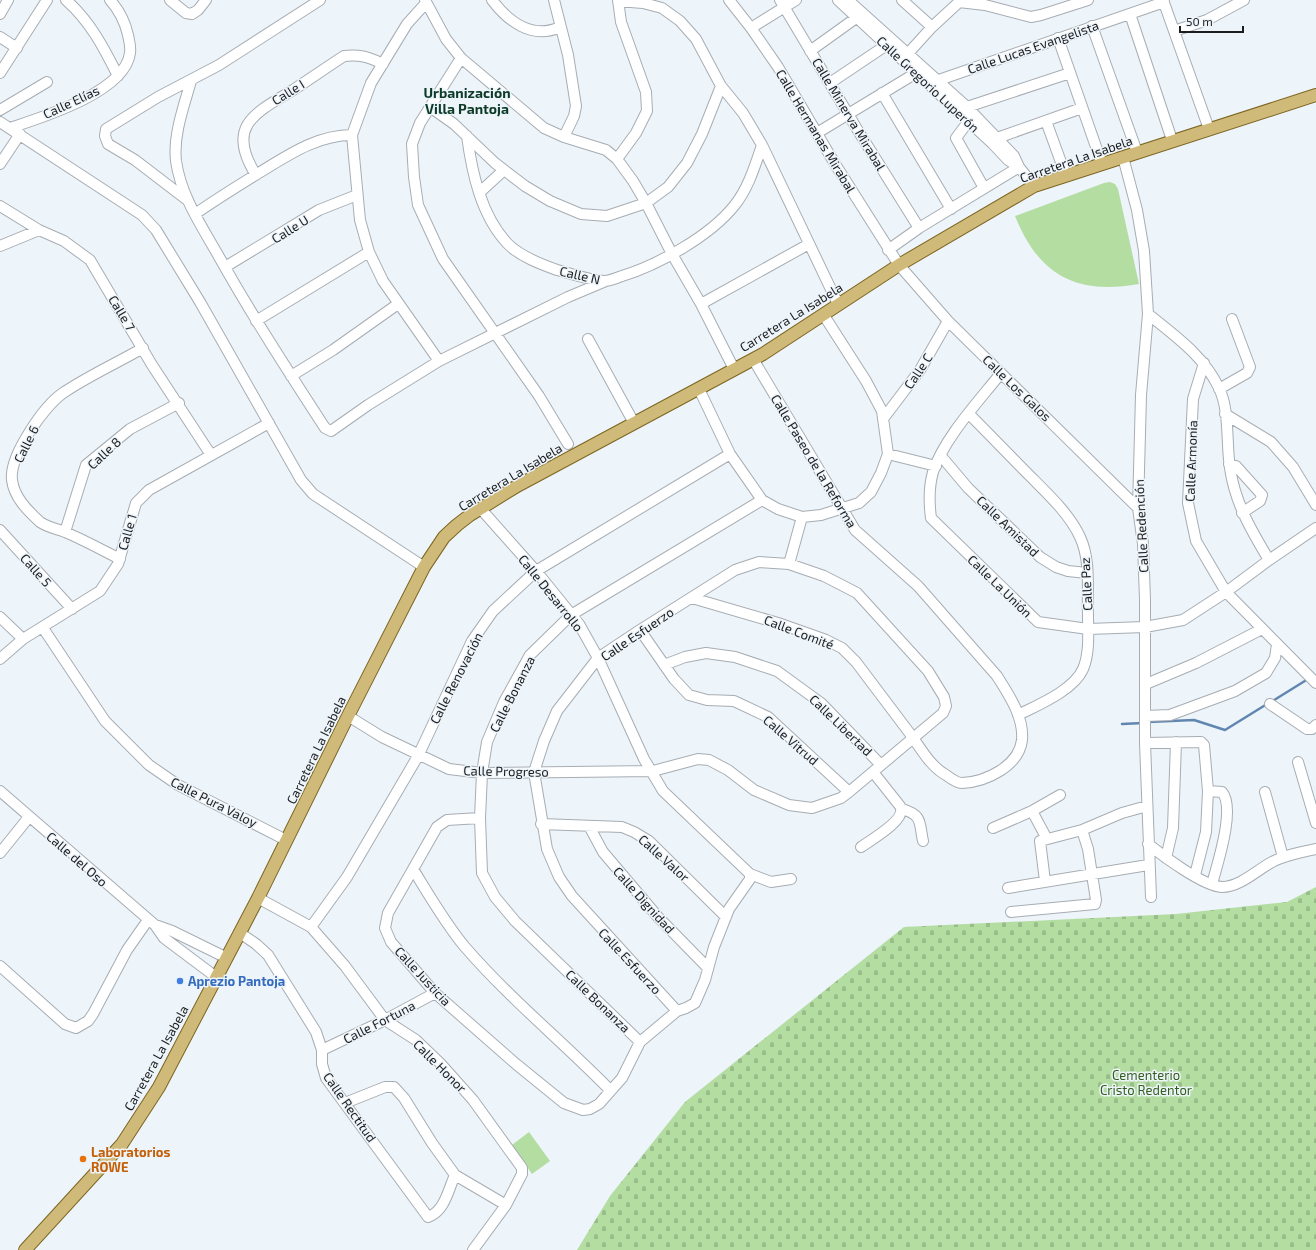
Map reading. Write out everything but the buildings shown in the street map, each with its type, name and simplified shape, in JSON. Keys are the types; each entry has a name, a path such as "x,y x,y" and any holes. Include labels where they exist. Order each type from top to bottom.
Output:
{"main road":[{"name":"Carretera La Isabela","path":"25,1250 122,1144 159,1087 311,794 348,716 424,567 444,537 480,508 752,359 899,265 1034,186 1172,140 1316,95"}],"street":[{"path":"0,14 8,0"},
{"path":"0,73 47,0"},
{"path":"66,0 78,11 92,28 118,76"},
{"path":"170,0 186,13 192,14 198,10 206,0"},
{"path":"186,199 135,160 108,144 104,136 106,129 158,97 191,81 225,61 320,0"},
{"path":"492,0 501,12 517,26 534,31 552,31 560,27"},
{"path":"554,0 568,55 576,106 574,116 564,137"},
{"name":"Calle Hermanas Mirabal","path":"729,0 752,28 778,67 888,250 899,265"},
{"path":"752,28 782,4 796,0"},
{"name":"Calle Gregorio Luperón","path":"838,0 858,15 905,57 966,107 1014,156 1019,167 1034,186"},
{"name":"Calle Gregorio Luperón","path":"848,0 858,15"},
{"path":"902,0 932,27"},
{"path":"905,57 958,1 986,5 1031,17 1088,0"},
{"path":"1174,31 1207,20 1244,0"},
{"name":"Calle Elías","path":"10,128 68,107 101,89 118,76 131,53 127,28 114,1"},
{"path":"617,159 636,133 647,111 646,92 621,22 618,1 662,8 680,21 696,39 721,86 743,113 762,145 838,304"},
{"path":"1164,1 1209,129"},
{"name":"Calle Lucas Evangelista","path":"936,81 1164,1"},
{"path":"439,361 383,281 369,252 360,220 352,135 371,84 407,24 425,2 446,39 461,58 544,128 564,137 606,150 617,159 633,181 646,203 672,254 701,304 734,369"},
{"name":"Calle Minerva Mirabal","path":"782,4 919,228"},
{"path":"1130,14 1172,140"},
{"path":"810,51 858,15"},
{"path":"1092,26 1137,152"},
{"path":"0,37 17,48"},
{"path":"1058,38 1102,164"},
{"path":"830,83 889,43"},
{"name":"Calle I","path":"256,175 246,159 242,144 248,121 270,103 344,56 354,54 368,57 383,64"},
{"name":"Calle Gregorio Luperón","path":"905,57 916,73 992,143 1008,160 1019,167"},
{"path":"461,58 420,123 412,144 414,177 418,205 443,259 539,396 568,444"},
{"path":"817,133 916,73"},
{"path":"966,107 1070,73"},
{"path":"191,81 181,117 176,146 176,161 186,199 256,321 325,428 331,431 374,401 439,361 494,333 606,281"},
{"path":"0,110 47,82"},
{"path":"430,107 454,124 504,170 525,186 550,200 581,214 607,216 646,203 668,187 687,162 702,134 721,86"},
{"path":"882,93 950,208"},
{"path":"997,138 1082,108"},
{"path":"1046,121 1066,176"},
{"path":"0,122 142,215 156,230 200,302 301,480 312,494 424,567"},
{"path":"968,122 956,138 984,188"},
{"path":"0,164 20,134"},
{"path":"195,214 296,151 318,140 338,135 352,135"},
{"name":"Calle N","path":"467,136 470,158 480,192 493,225 508,244 524,256 546,266 577,276 606,281 634,272 672,254 710,229 734,205 752,173 762,145"},
{"name":"Calle Redención","path":"1123,157 1137,210 1144,252 1148,314 1141,395 1138,508 1143,544 1146,684 1145,739 1150,897"},
{"path":"888,250 950,208 1019,167"},
{"path":"480,192 504,170"},
{"name":"Calle U","path":"225,267 319,210 357,195"},
{"name":"Calle 7","path":"0,206 39,230 64,241 90,260 143,348 211,455"},
{"path":"0,246 39,230"},
{"path":"701,304 809,244"},
{"path":"256,321 369,252"},
{"name":"Calle Los Galos","path":"899,265 948,321 1138,508"},
{"path":"291,376 333,350 398,304"},
{"path":"699,389 730,454 762,500 778,509 802,518 821,515 859,502 871,492 881,473 888,454 882,412 866,381 823,314"},
{"path":"1148,314 1194,351 1204,363 1219,389 1225,414 1229,464 1233,484 1242,513 1269,560"},
{"path":"1219,389 1247,373 1250,367 1232,319"},
{"name":"Calle C","path":"883,419 920,370 948,321"},
{"path":"588,339 634,423"},
{"name":"Calle 6","path":"120,559 66,532 42,523 27,510 16,495 12,478 16,460 37,420 63,393 143,348"},
{"name":"Calle Paseo de la Reforma","path":"752,359 855,530 918,586 997,676 1008,692 1022,728 1022,742 1016,756 1002,770 982,780 961,783 938,770 913,738"},
{"name":"Calle Armonía","path":"1204,363 1193,399 1188,503 1196,541 1226,592 1316,683"},
{"name":"Calle La Unión","path":"1001,373 954,432 933,472 929,502 931,518 935,524 1038,622 1088,628 1145,627 1182,620 1226,592 1316,528"},
{"name":"Calle 8","path":"66,532 86,465 130,429 179,404"},
{"name":"Calle Paz","path":"969,414 1046,493 1070,520 1080,537 1085,554 1087,573 1088,628 1084,668 1078,678 1045,702 1018,715"},
{"path":"1225,414 1271,442 1293,467 1316,505"},
{"name":"Calle 1","path":"0,658 23,639 100,591 120,559 136,503 149,490 268,423"},
{"name":"Calle Renovación","path":"311,927 347,877 418,756 472,641 493,611 536,571 730,454"},
{"path":"888,454 936,466"},
{"name":"Calle Amistad","path":"941,456 968,488 1040,557 1056,567 1068,571 1087,573"},
{"path":"1229,464 1236,466 1262,495 1260,501 1242,513"},
{"name":"Calle Bonanza","path":"640,1042 515,921 495,897 482,873 480,818 482,773 487,742 504,702 530,655 571,615 762,500"},
{"name":"Calle Desarrollo","path":"480,508 536,571 579,624 598,658 644,759 653,771 663,791 750,874"},
{"path":"789,564 802,518"},
{"name":"Calle 5","path":"0,530 72,609"},
{"name":"Calle Esfuerzo","path":"677,1011 572,896 559,877 547,849 541,824 534,772 544,741 558,711 598,658 734,570 759,562 789,564 824,576 857,593 928,671 944,697 946,706"},
{"name":"Calle Comité","path":"692,598 778,623 826,640 842,648 856,662 913,738"},
{"path":"0,618 23,639"},
{"name":"Calle Pura Valoy","path":"42,628 104,721 149,765 178,785 286,840"},
{"path":"1146,684 1196,663 1262,629"},
{"name":"Calle Vitrud","path":"640,630 664,666 689,695 708,700 734,701 768,717 849,792"},
{"path":"1145,718 1170,715 1235,691 1266,673 1275,658 1277,644"},
{"name":"Calle Libertad","path":"664,666 685,657 706,653 735,657 777,672 821,703 881,765"},
{"path":"1270,704 1307,729 1312,729 1316,725"},
{"name":"Calle Progreso","path":"348,716 418,756 449,769 482,773 653,771 698,759 710,760 728,770 754,790 789,805 812,808 841,798 849,792 943,713 946,706"},
{"path":"1145,739 1204,743 1208,791 1205,836 1195,875"},
{"path":"1166,858 1173,828 1176,742"},
{"path":"1298,762 1316,823"},
{"path":"873,772 902,809 912,812 921,822 923,841"},
{"name":"Calle del Oso","path":"0,791 151,923 164,938 216,976"},
{"path":"1208,791 1222,792 1225,798 1227,811 1223,838 1212,884"},
{"path":"1265,792 1283,857"},
{"path":"993,828 1032,811 1060,795"},
{"path":"1045,881 1040,843 1047,839 1082,830 1122,813 1147,806"},
{"path":"861,847 897,821 902,809"},
{"path":"1032,811 1047,839"},
{"path":"0,852 29,817"},
{"name":"Calle Justicia","path":"480,818 447,820 437,827 388,913 385,928 391,942 435,993 516,1064 564,1103 575,1108 590,1109 599,1104 610,1090"},
{"name":"Calle Valor","path":"541,824 622,827 634,832 649,841 726,917"},
{"name":"Calle Dignidad","path":"589,826 607,858 658,917 708,968"},
{"path":"1011,912 1093,904 1096,900 1093,874 1082,830"},
{"path":"1148,844 1166,858 1195,875 1212,884 1224,887 1237,883 1272,861 1316,849"},
{"path":"1008,888 1148,865"},
{"path":"413,868 464,946 496,980 610,1090 622,1078 640,1042 677,1011 686,1008 695,1002 729,909 750,879 750,874 771,882 791,879"},
{"name":"Calle Honor","path":"258,898 311,927 345,966 385,1020 416,1040 440,1063 473,1100 522,1168 522,1174 506,1205 473,1250"},
{"path":"0,966 65,1024 76,1028 83,1025 90,1017 127,950 151,923"},
{"name":"Calle del Oso","path":"151,923 172,931 227,958"},
{"name":"Calle Rectitud","path":"240,933 256,944 268,955 316,1032 322,1050 322,1064 326,1078 346,1103 428,1217 435,1215 442,1206 455,1175"},
{"name":"Calle Fortuna","path":"322,1050 385,1020 435,993"},
{"path":"346,1103 385,1087 394,1087 404,1098 432,1143 455,1175 506,1205"}],"green space":[{"path":"1110,182 1115,184 1118,189 1139,284 1116,287 1096,286 1078,283 1062,276 1048,266 1036,253 1015,216"},
{"name":"Cementerio Cristo Redentor","path":"1316,887 1316,1250 577,1250 610,1196 685,1102 904,927 1176,914 1287,902"},
{"path":"529,1132 550,1161 532,1174 512,1145"}],"waterway":[{"path":"1271,702 1308,679"},
{"path":"1148,722 1194,720 1225,730 1267,704"},
{"path":"1122,724 1143,723"}],"place":[{"name":"Aprezio Pantoja","path":"180,981"},
{"name":"Laboratorios ROWE","path":"83,1159"}],"district":[{"name":"Urbanización Villa Pantoja","path":"467,102"}]}
